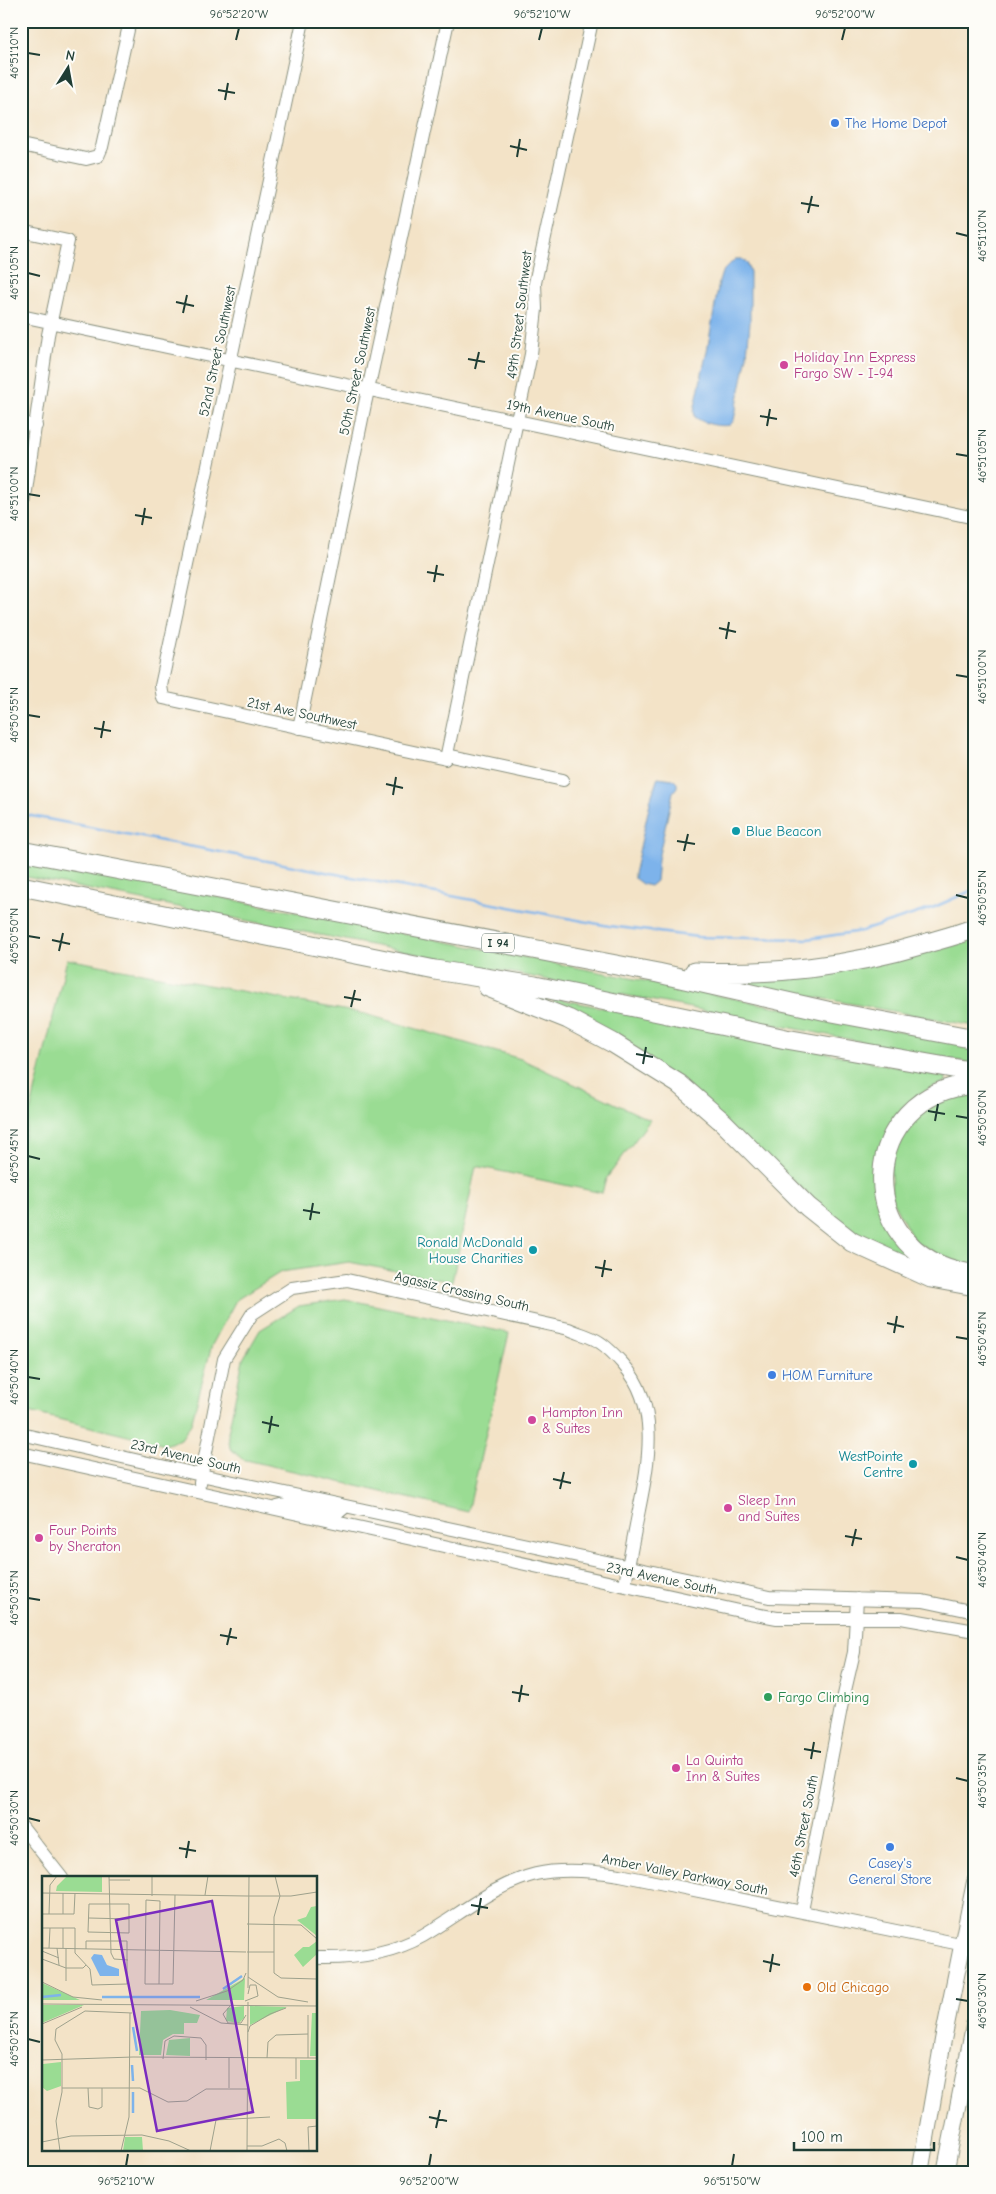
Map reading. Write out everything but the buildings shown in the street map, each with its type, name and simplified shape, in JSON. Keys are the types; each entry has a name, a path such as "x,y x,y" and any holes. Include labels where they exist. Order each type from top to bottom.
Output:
{"highway":[{"name":"I 94","path":"21,852 419,929 644,970 827,1011 975,1039"},
{"path":"21,886 435,970 536,986 786,1039 975,1072"},
{"path":"644,970 721,973 808,969 884,956 975,928"},
{"path":"435,970 503,992 568,1019 613,1042 679,1084 730,1129 808,1207 852,1242 931,1278 975,1286"},
{"path":"975,1084 959,1085 922,1100 896,1130 886,1153 882,1174 883,1195 890,1218 904,1239 919,1254 941,1266 975,1275"}],"main road":[{"path":"920,2173 968,1946 975,1882"},
{"path":"945,2173 975,2021"}],"street":[{"path":"21,145 86,159 98,156 102,147 130,21"},
{"name":"52nd Street Southwest","path":"160,686 303,21"},
{"name":"50th Street Southwest","path":"299,728 369,388 448,21"},
{"name":"49th Street Southwest","path":"447,757 531,354 536,308 535,283 592,21"},
{"path":"21,231 68,241 51,322 21,526"},
{"name":"19th Avenue South","path":"21,316 369,388 975,518"},
{"path":"21,423 36,426"},
{"name":"21st Ave Southwest","path":"160,686 163,698 299,728 563,780"},
{"name":"Agassiz Crossing South","path":"198,1493 224,1358 252,1314 292,1288 347,1280 568,1330 595,1339 614,1354 628,1370 638,1388 645,1407 650,1433 646,1478 625,1585"},
{"name":"23rd Avenue South","path":"21,1434 202,1475 769,1597 923,1601 975,1612"},
{"name":"23rd Avenue South","path":"21,1453 777,1618 901,1618 975,1631"},
{"name":"23rd Avenue South","path":"273,1509 290,1504 338,1513 345,1506"},
{"name":"23rd Avenue South","path":"345,1525 349,1515 354,1514 395,1522 405,1519"},
{"name":"46th Street South","path":"802,1911 841,1708 854,1652 858,1599"},
{"path":"21,1826 60,1876"},
{"name":"Amber Valley Parkway South","path":"318,1958 352,1958 401,1946 423,1936 469,1905 506,1884 537,1874 569,1871 620,1875 968,1946"}],"green space":[{"path":"21,858 975,1046 975,1064 21,876"},
{"path":"975,933 975,1026 737,983 737,976"},
{"path":"67,959 365,1014 521,1059 650,1120 606,1179 602,1193 476,1166 452,1282 349,1262 281,1272 236,1300 212,1345 191,1424 181,1439 165,1445 21,1410 21,1150"},
{"path":"554,998 946,1077 946,1082 915,1097 900,1111 877,1174 920,1268 853,1236 771,1160 554,1007"},
{"path":"969,1088 975,1088 975,1269 957,1265 914,1241 892,1200 890,1154 914,1115"},
{"path":"345,1299 509,1333 468,1512 242,1459 230,1448 228,1433 243,1359 260,1330 299,1306"}],"water":[{"path":"735,259 742,259 747,263 750,272 750,322 747,355 734,420 730,425 726,426 707,423 695,417 694,411 719,282 722,272"},
{"path":"658,777 673,779 677,783 677,787 673,792 658,859 656,881 650,886 642,884 634,878 634,874 651,798"}],"waterway":[{"path":"21,814 609,926 698,937 808,939 862,931 930,909 975,889"}],"place":[{"name":"The Home Depot","path":"835,123"},
{"name":"Holiday Inn Express Fargo SW - I-94","path":"784,365"},
{"name":"Blue Beacon","path":"736,831"},
{"name":"Ronald McDonald House Charities","path":"533,1250"},
{"name":"HOM Furniture","path":"772,1375"},
{"name":"Hampton Inn & Suites","path":"532,1420"},
{"name":"WestPointe Centre","path":"913,1464"},
{"name":"Sleep Inn and Suites","path":"728,1508"},
{"name":"Four Points by Sheraton","path":"39,1538"},
{"name":"Fargo Climbing","path":"768,1697"},
{"name":"La Quinta Inn & Suites","path":"676,1768"},
{"name":"Casey's General Store","path":"890,1847"},
{"name":"Old Chicago","path":"807,1987"}]}
